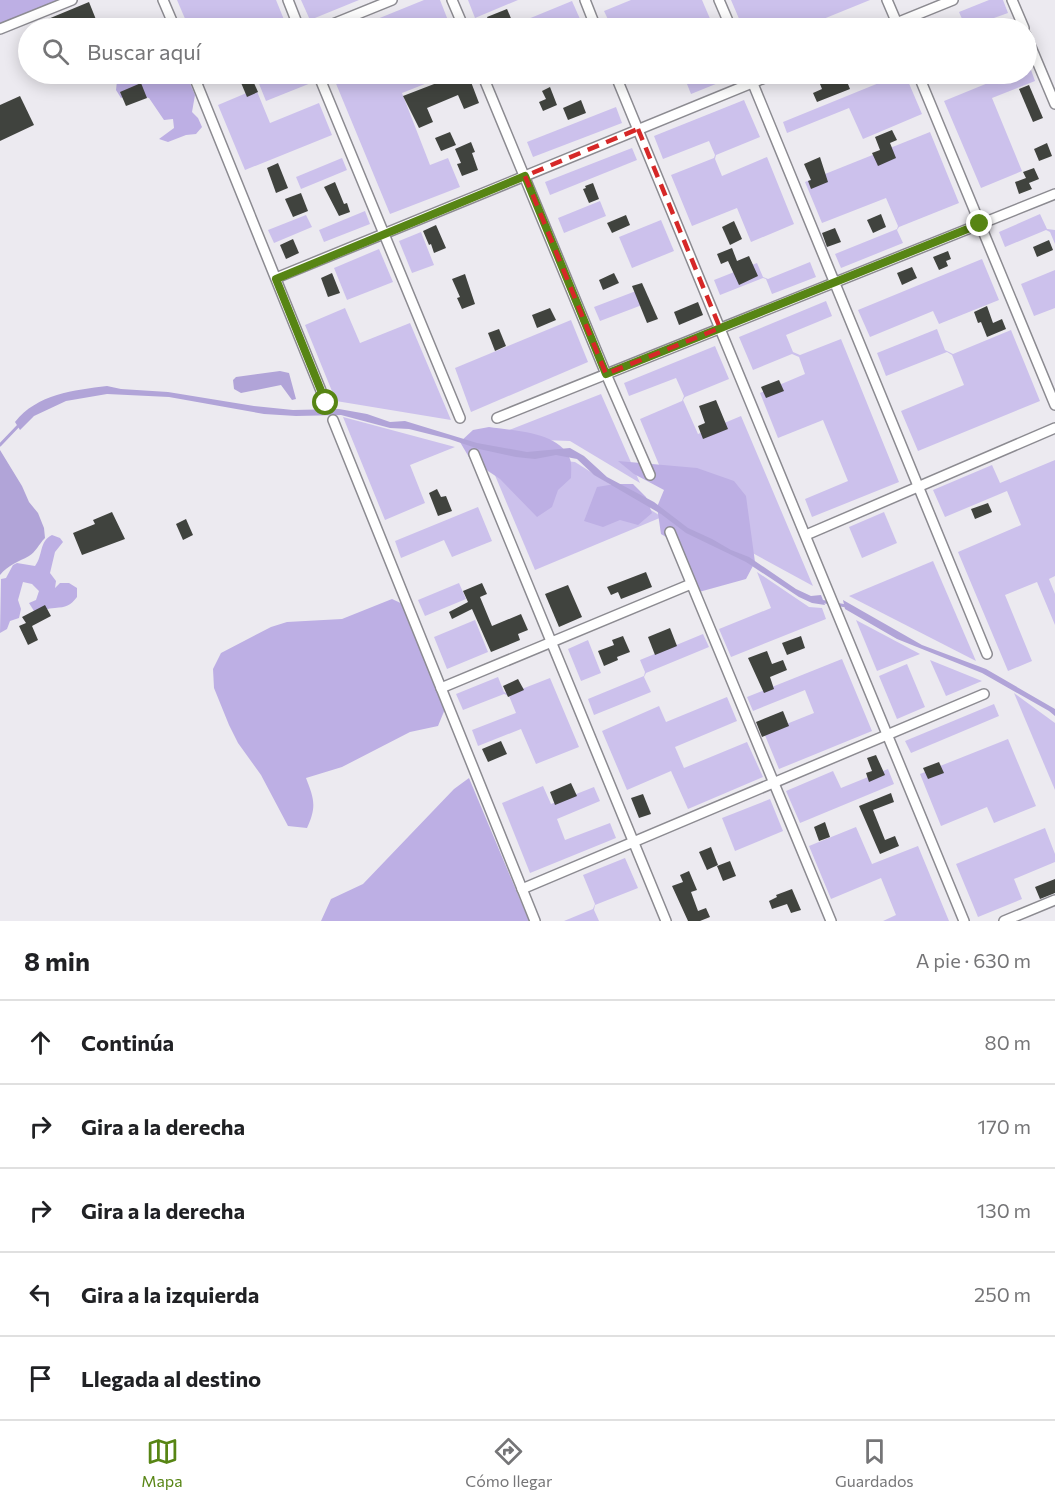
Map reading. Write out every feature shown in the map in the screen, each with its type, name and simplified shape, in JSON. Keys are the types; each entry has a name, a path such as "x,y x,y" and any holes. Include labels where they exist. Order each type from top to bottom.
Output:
{"street":[{"path":"27,18 72,0"},
{"path":"163,0 171,18"},
{"path":"288,0 295,18"},
{"path":"348,18 392,0"},
{"path":"452,0 460,18"},
{"path":"585,0 592,18"},
{"path":"719,0 727,18"},
{"path":"887,0 895,18"},
{"path":"915,18 953,0"},
{"path":"1012,0 1020,18"},
{"path":"0,29 18,22"},
{"path":"1037,61 1055,104"},
{"path":"198,84 326,403"},
{"path":"322,84 460,418"},
{"path":"487,84 650,475"},
{"path":"619,84 964,921"},
{"path":"276,279 638,129 738,84"},
{"path":"753,84 987,654"},
{"path":"922,84 1055,405"},
{"path":"496,418 1055,194"},
{"path":"333,420 535,921"},
{"path":"806,534 1055,428"},
{"path":"474,454 666,921"},
{"path":"670,532 831,921"},
{"path":"441,688 691,584"},
{"path":"522,889 984,694"},
{"path":"1004,921 1055,900"}],"highlighted area":[{"path":"638,129 720,328 606,374 525,176"}],"shaded area":[{"path":"0,0 71,0 27,18 18,18 18,22 0,29"},
{"path":"177,0 276,0 283,18 185,18"},
{"path":"301,0 359,0 315,18 309,18"},
{"path":"424,0 440,0 447,18 380,18"},
{"path":"468,0 518,0 475,18"},
{"path":"631,0 702,0 710,18 607,18 604,11"},
{"path":"731,0 870,0 826,18 739,18"},
{"path":"989,0 1003,0 1008,13 994,18 962,18 959,12"},
{"path":"572,1 580,18 530,18"},
{"path":"117,84 190,84 195,95 192,112 202,127 196,134 168,142 159,139 174,128 173,119 164,120 149,98 130,93 121,98 116,90"},
{"path":"259,84 308,84 266,101"},
{"path":"336,84 425,84 402,93 430,165 448,158 460,187 390,214"},
{"path":"687,84 716,84 691,94"},
{"path":"876,84 909,84 922,114 863,139 849,108 787,133 783,122"},
{"path":"986,84 1027,84 992,98 1022,171 981,188 944,101"},
{"path":"256,89 270,123 319,103 332,135 245,170 218,105"},
{"path":"744,100 760,137 716,155 715,159 722,176 767,157 794,224 751,242 737,208 692,226 671,175 714,158 715,155 709,141 663,159 654,136"},
{"path":"616,107 622,123 533,157 527,142"},
{"path":"930,132 959,203 899,227 897,230 903,243 841,268 835,254 897,229 898,226 886,198 822,223 805,182"},
{"path":"632,148 637,160 550,195 545,182"},
{"path":"342,158 347,170 301,189 296,177"},
{"path":"600,201 606,216 564,233 558,218"},
{"path":"365,211 370,224 324,242 319,230"},
{"path":"1040,214 1047,229 1055,230 1055,244 1050,232 1046,230 1005,247 999,232"},
{"path":"306,215 312,227 274,243 268,230"},
{"path":"661,220 674,251 632,268 619,237"},
{"path":"421,232 434,265 412,273 399,241"},
{"path":"379,249 393,282 347,300 334,268"},
{"path":"982,259 999,300 939,324 933,311 870,337 858,310"},
{"path":"810,262 816,277 772,294 766,279 763,278 720,295 714,280 757,263 763,277 768,279"},
{"path":"1055,270 1055,308 1034,316 1021,284"},
{"path":"636,291 642,305 600,321 594,307"},
{"path":"826,301 832,316 786,335 793,352 800,355 841,339 899,482 812,517 805,499 848,481 823,420 778,438 760,393 805,374 799,357 792,354 753,370 739,337"},
{"path":"345,308 360,343 410,323 451,420 336,401 305,325"},
{"path":"571,320 588,362 471,412 455,368"},
{"path":"937,329 945,350 953,354 1011,330 1040,401 918,451 901,411 964,385 952,355 947,352 886,376 877,353"},
{"path":"715,346 729,379 685,397 683,400 698,434 741,416 813,586 679,513 640,419 682,401 684,396 676,378 629,396 624,383"},
{"path":"280,371 289,373 296,399 292,400 281,385 241,393 234,389 233,380 236,377"},
{"path":"107,386 168,392 293,410 339,409 367,414 390,422 405,421 477,443 527,452 570,448 584,456 607,477 654,502 688,528 749,557 796,589 811,596 821,595 825,605 812,603 799,597 746,562 686,533 661,514 594,475 577,459 556,455 535,459 516,457 409,429 390,428 341,415 264,414 169,397 107,394 66,401 34,416 20,430 15,422 34,405 45,399 82,389"},
{"path":"601,394 640,483 570,441 489,438"},
{"path":"343,417 455,447 410,465 425,503 385,520"},
{"path":"489,427 523,431 546,438 564,450 570,459 571,478 558,490 552,507 537,517 500,479 470,459 460,442 473,430"},
{"path":"0,450 29,502 38,513 45,538 31,555 10,566 0,575"},
{"path":"486,454 575,462 662,517 535,570"},
{"path":"1055,460 1055,576 1049,579 1055,594 1055,625 1037,582 1005,595 1032,661 1008,671 958,552 1021,525 1007,491 945,517 933,490 992,465 1000,483"},
{"path":"618,461 697,468 734,481 746,496 755,562 746,579 699,592 680,545 661,534 657,507 664,490 634,474"},
{"path":"633,484 646,497 652,513 638,525 620,520 603,527 584,521 597,487"},
{"path":"478,507 492,541 452,557 444,540 401,558 395,541"},
{"path":"884,512 897,543 862,558 849,527"},
{"path":"52,535 63,542 55,552 50,573 56,581 55,588 60,583 69,583 77,588 77,597 65,606 34,611 29,603 36,600 39,591 32,584 23,582 18,600 21,609 19,618 10,621 7,629 0,633 1,579 6,578 13,565 17,563 35,566 45,541"},
{"path":"933,561 976,661 849,596"},
{"path":"757,572 809,607 822,608 826,619 731,657 719,629 771,608"},
{"path":"459,583 466,599 425,616 418,600"},
{"path":"392,599 407,606 445,709 438,726 410,732 342,767 306,778 313,803 307,828 288,826 261,775 238,743 229,725 214,688 213,669 221,653 271,627 287,622 342,619"},
{"path":"843,600 922,645 986,669 1055,709 1055,716 982,673 897,639 845,609"},
{"path":"475,620 488,652 447,669 434,637"},
{"path":"856,620 920,654 877,671"},
{"path":"703,634 709,647 646,673 644,677 651,692 594,715 588,699 644,676 645,672 640,660"},
{"path":"588,640 601,673 581,681 568,649"},
{"path":"842,659 872,731 779,769 764,733 814,713 805,690 753,711 747,697"},
{"path":"930,660 982,681 946,696"},
{"path":"907,664 925,707 897,719 879,676"},
{"path":"498,677 504,692 509,694 550,678 579,747 536,764 521,729 478,746 472,730 516,713 509,696 504,694 463,710 456,694"},
{"path":"1014,693 1055,723 1055,790"},
{"path":"727,697 737,721 675,747 684,768 747,742 763,777 688,809 671,771 627,790 602,731 659,706 666,722"},
{"path":"994,704 999,716 911,753 905,741"},
{"path":"1008,739 1036,806 994,823 987,807 941,826 920,774"},
{"path":"888,769 894,784 800,823 786,791 833,771 841,788"},
{"path":"469,778 529,921 321,921 331,899 363,884 454,789"},
{"path":"543,786 551,804 594,787 600,801 557,819 565,840 610,823 616,838 530,873 502,803"},
{"path":"770,799 783,831 735,851 722,818"},
{"path":"856,827 872,864 918,846 949,921 883,921 896,915 881,878 831,899 809,846"},
{"path":"1045,828 1055,854 1055,862 1014,879 1022,899 978,917 956,864"},
{"path":"625,858 638,888 595,905 594,910 599,921 564,921 593,909 595,904 583,875"}],"building":[{"path":"89,2 95,18 50,18"},
{"path":"507,9 511,18 487,18"},
{"path":"141,84 147,98 126,106 120,92"},
{"path":"242,84 254,84 258,92 247,97"},
{"path":"434,84 472,84 479,103 464,109 458,95 427,108 433,122 419,128 403,96"},
{"path":"820,84 848,84 850,89 817,102 813,93 822,89"},
{"path":"1029,85 1043,118 1033,122 1019,89"},
{"path":"550,87 557,105 543,111 539,102 546,99 542,91"},
{"path":"20,96 34,125 0,141 0,105"},
{"path":"581,100 586,113 568,120 563,108"},
{"path":"892,130 897,140 890,143 896,158 878,166 872,153 880,150 875,137"},
{"path":"450,132 456,145 441,151 435,138"},
{"path":"471,142 478,170 462,176 457,164 461,163 455,149"},
{"path":"1047,143 1052,156 1039,161 1034,149"},
{"path":"820,157 828,182 811,189 808,181 811,180 804,164"},
{"path":"278,163 288,188 276,193 267,168"},
{"path":"1034,168 1039,179 1029,183 1032,189 1019,194 1015,182 1026,178 1023,172"},
{"path":"335,182 350,212 339,216 324,187"},
{"path":"593,183 599,199 589,203 583,189"},
{"path":"301,193 308,211 293,217 285,199"},
{"path":"881,214 886,227 873,233 867,220"},
{"path":"626,215 630,225 612,233 607,223"},
{"path":"734,221 742,239 730,245 722,227"},
{"path":"436,225 446,248 434,253 423,231"},
{"path":"835,228 841,242 827,247 822,233"},
{"path":"293,239 299,253 286,259 280,245"},
{"path":"1049,240 1053,250 1037,257 1033,247"},
{"path":"732,248 737,261 749,256 758,276 739,285 728,261 721,264 717,254"},
{"path":"948,251 951,259 946,261 948,266 939,270 933,257"},
{"path":"912,267 917,278 902,285 897,273"},
{"path":"332,273 340,293 328,297 321,278"},
{"path":"614,273 619,283 603,290 599,280"},
{"path":"465,274 475,304 462,309 457,298 460,297 452,279"},
{"path":"642,283 658,319 647,323 632,286"},
{"path":"698,302 703,315 679,325 674,312"},
{"path":"987,306 993,323 1002,319 1006,329 987,337 974,312"},
{"path":"550,308 556,320 537,328 532,315"},
{"path":"499,329 506,346 495,351 488,333"},
{"path":"779,380 784,391 766,398 761,387"},
{"path":"716,400 728,429 703,439 698,426 705,423 699,406"},
{"path":"437,489 441,497 446,496 452,511 438,516 429,493"},
{"path":"988,503 992,512 975,519 971,509"},
{"path":"112,512 125,539 82,555 73,533 95,524 93,520"},
{"path":"186,519 193,535 183,540 176,524"},
{"path":"646,572 652,587 621,599 618,592 611,595 607,587"},
{"path":"482,583 487,594 480,597 492,626 521,614 528,630 518,634 520,640 491,652 472,609 452,619 449,612 468,602 463,591"},
{"path":"568,585 582,617 559,627 545,594"},
{"path":"45,605 51,616 32,626 38,640 28,645 19,626 26,623 22,617"},
{"path":"670,628 677,646 655,655 648,637"},
{"path":"623,636 630,652 604,666 598,651 614,645 612,640"},
{"path":"801,636 805,648 787,655 782,643"},
{"path":"767,651 772,664 783,660 787,670 770,677 774,689 764,693 748,658"},
{"path":"518,679 524,690 508,697 503,686"},
{"path":"783,711 789,726 762,737 756,722"},
{"path":"501,741 507,754 488,762 482,749"},
{"path":"876,755 885,775 869,782 866,773 872,771 867,758"},
{"path":"939,762 944,773 928,779 923,768"},
{"path":"571,783 577,796 555,805 550,792"},
{"path":"891,793 894,802 873,810 885,840 895,836 899,846 880,854 859,806"},
{"path":"643,794 651,814 639,818 631,798"},
{"path":"825,822 830,837 819,841 814,827"},
{"path":"711,847 718,865 707,870 699,852"},
{"path":"730,861 736,876 723,881 717,866"},
{"path":"689,871 697,890 691,892 698,911 706,908 710,917 700,921 688,921 672,886 683,882 680,875"},
{"path":"1055,879 1055,893 1040,899 1035,887"},
{"path":"792,889 801,910 791,913 787,904 772,909 769,901 777,897 776,895"}],"waterway":[{"path":"0,445 20,424"},
{"path":"820,601 846,606"}],"route":[{"path":"326,403 276,279 525,176 606,374 980,224"}]}
